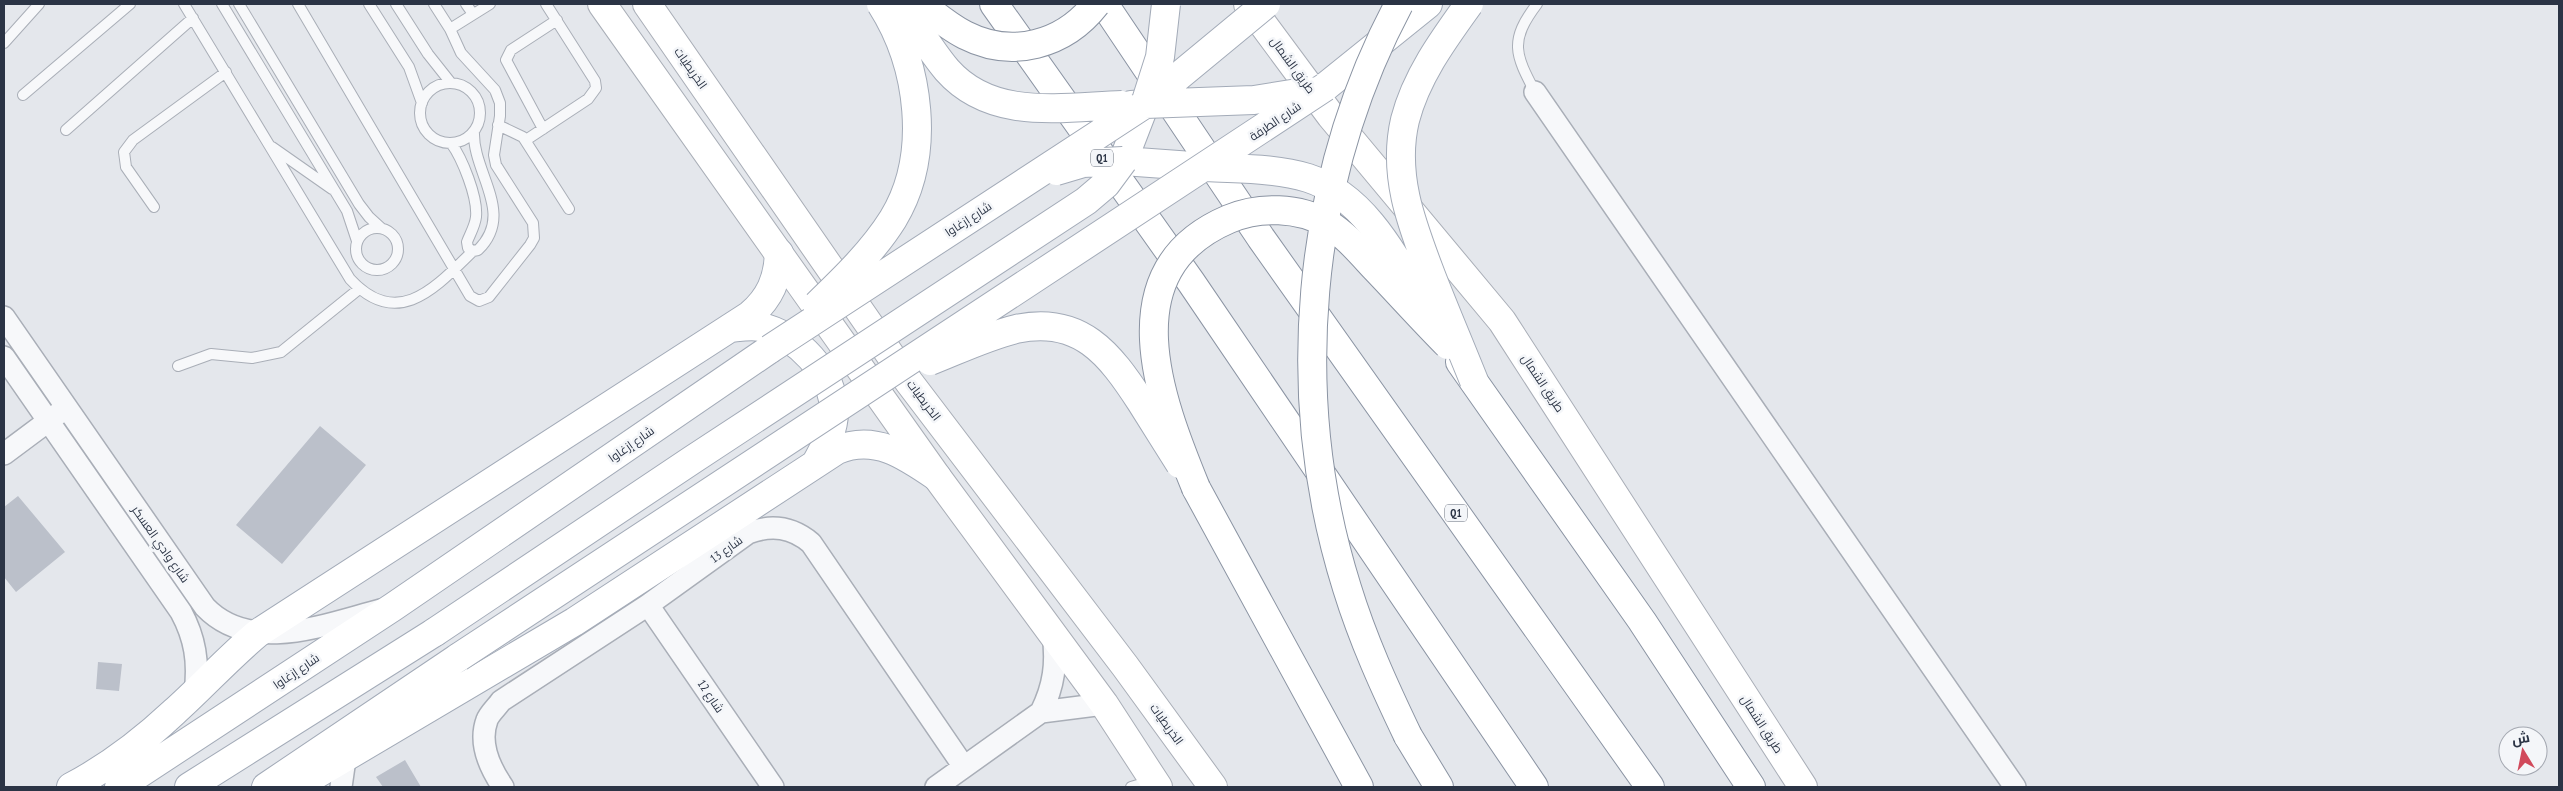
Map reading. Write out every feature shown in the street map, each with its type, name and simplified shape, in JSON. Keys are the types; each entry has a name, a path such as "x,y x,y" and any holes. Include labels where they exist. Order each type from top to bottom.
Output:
{"main road":[{"path":"602,4 936,477 1104,704 1147,785"},
{"name":"الخريطيات","path":"647,4 910,382 1126,666 1213,787"},
{"path":"770,349 824,298 868,250 897,212 910,178 917,129 913,90 901,43 881,4"},
{"path":"902,4 947,69 969,90 986,99 1006,105 1028,108 1270,98 1325,87"},
{"path":"920,4 966,36 988,44 1016,48 1033,46 1058,37 1080,21 1096,4"},
{"name":"Q1","path":"994,4 1196,291 1534,787"},
{"name":"Q1","path":"1104,4 1267,246 1650,787"},
{"path":"189,787 435,632 692,460 1086,201 1106,184 1123,162 1160,57 1166,4"},
{"name":"طريق الشمال","path":"1248,4 1331,116 1502,321 1803,787"},
{"path":"1145,104 1266,4"},
{"path":"1399,4 1364,77 1340,150 1324,218 1317,265 1312,374 1317,445 1325,494 1346,587 1370,656 1408,736 1439,787"},
{"name":"شارع الطرفة","path":"880,381 1325,87 1428,4"},
{"path":"1468,4 1435,52 1418,86 1406,120 1401,159 1405,198 1415,232 1474,381"},
{"name":"شارع إزغاوا","path":"119,787 404,599 770,349 1145,104"},
{"path":"1005,195 1064,167 1083,163 1123,162 1262,170 1294,174 1323,184 1346,200 1366,219 1387,246 1448,345 1642,621 1751,787"},
{"path":"1196,488 1173,430 1163,398 1156,363 1153,330 1158,296 1170,271 1190,244 1210,228 1246,213 1264,210 1305,215 1328,224 1352,244 1448,345"},
{"path":"71,787 118,760 147,736 224,662 258,633 750,315 769,294 775,281 778,253"},
{"path":"266,787 459,657 880,381 1016,329 1048,326 1069,331 1097,345 1116,365 1196,488 1359,787"},
{"path":"730,328 759,327 774,332 802,348 818,369 832,397 834,412 832,429 816,463"},
{"path":"295,787 574,622 837,450 850,444 865,443 889,449 936,477"}],"street":[{"path":"1536,92 2015,787"},
{"name":"شارع وادي العسكر","path":"4,316 67,407 170,576 181,612 194,642 197,659 194,692"},
{"name":"شارع وادي العسكر","path":"4,357 48,421 170,576 214,616 234,629 258,633 321,625 404,599"},
{"path":"4,454 67,407"},
{"name":"شارع 13","path":"503,787 485,753 484,732 487,719 501,701 648,605 748,533 767,527 795,532 811,544 964,767"},
{"name":"شارع 12","path":"648,605 773,787"},
{"path":"936,787 1040,712 1049,694 1055,674 1056,654 1053,634"},
{"path":"1040,712 1104,704"},
{"path":"341,787 345,759"}],"lane":[{"path":"4,43 39,4"},
{"path":"23,95 130,4"},
{"path":"184,4 350,279 370,297 397,303 411,300 435,288 473,251 483,246 491,234 495,217 493,201 475,148 474,131 480,113 479,104 469,89 451,82 435,64 396,4"},
{"path":"222,4 350,218 357,241 356,255 360,262 372,270 387,268 397,257 398,242 394,235 381,228 369,217 359,204 239,4"},
{"path":"298,4 470,296 479,301 485,300 534,238 533,223 496,165 494,155 500,103 495,90 461,53 450,29 434,4"},
{"path":"368,4 409,67 422,103"},
{"path":"466,4 473,14"},
{"path":"450,29 490,4"},
{"path":"526,140 588,99 596,88 595,81 546,4"},
{"path":"1536,92 1520,63 1517,43 1523,22 1537,4"},
{"path":"66,130 193,18"},
{"path":"544,129 506,60 511,50 557,20"},
{"path":"154,206 126,167 124,152 133,140 226,72"},
{"path":"451,82 433,88 422,103 420,112 426,130 441,141 451,143 460,141 474,131"},
{"path":"498,125 515,131 526,140 569,209"},
{"path":"451,143 459,155 476,208 475,224 467,242 468,248 473,251"},
{"path":"269,145 335,191"},
{"path":"357,241 367,230 381,228"},
{"path":"178,366 211,354 252,358 282,352 359,289"}],"building":[{"path":"320,426 366,465 282,564 236,525"},
{"path":"18,496 65,552 16,592 4,577 4,507"},
{"path":"98,662 122,664 119,691 96,689"},
{"path":"405,760 421,787 383,787 376,777"}]}
